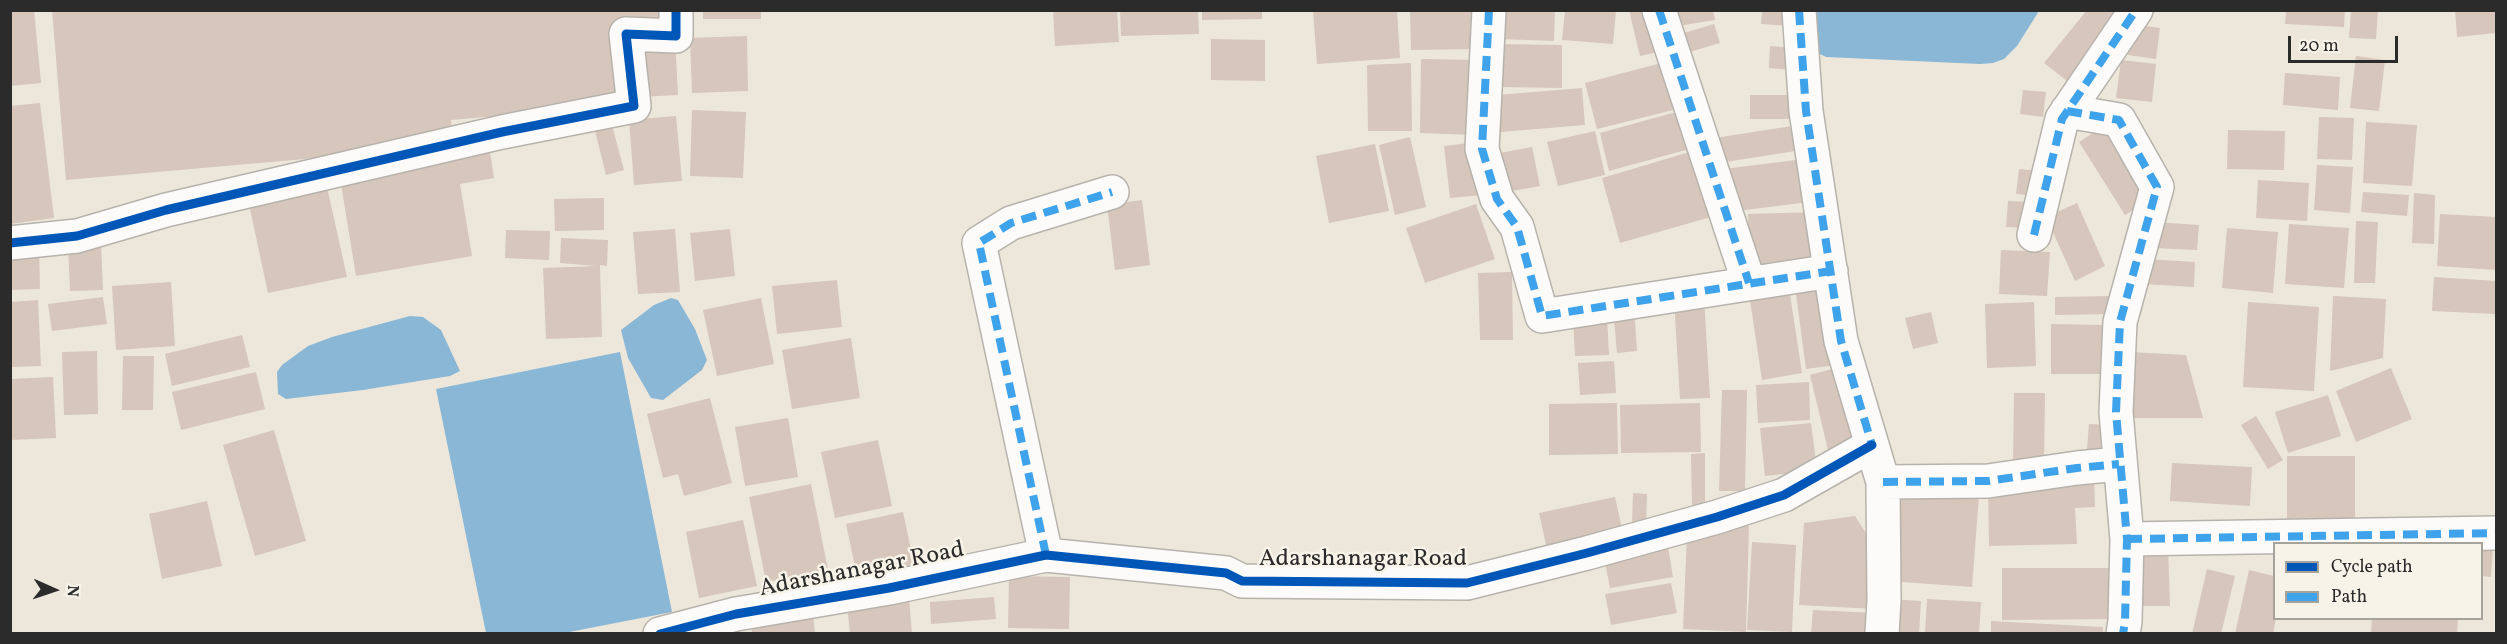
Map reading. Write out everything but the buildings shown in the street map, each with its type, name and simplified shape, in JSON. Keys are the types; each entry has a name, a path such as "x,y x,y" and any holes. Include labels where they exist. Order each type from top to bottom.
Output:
{"street":[{"path":"10,243 77,236 166,210 502,132 634,106 626,34 676,36 676,10"},
{"path":"1489,10 1482,149 1497,199 1517,227 1542,316 1831,271"},
{"path":"1659,10 1749,283"},
{"path":"1799,10 1806,111 1841,341 1883,482 1882,633"},
{"path":"2034,235 2061,119 2136,10"},
{"path":"2067,111 2119,120 2157,187 2120,322 2116,412 2127,539 2126,621 2123,633"},
{"path":"1046,555 979,243 1011,223 1112,192"},
{"name":"Adarshanagar Road","path":"660,633 736,614 889,588 1046,555 1226,573 1242,581 1467,583 1609,547 1717,517 1784,495 1872,445"},
{"path":"1883,482 1988,481 2119,464"},
{"path":"2127,539 2496,533"}],"water":[{"path":"1805,11 2039,11 2017,46 2004,59 1980,64 1826,57 1812,50"},
{"path":"671,298 678,300 695,329 707,360 702,370 663,400 651,398 628,358 621,330 654,305"},
{"path":"410,316 423,317 441,330 460,371 450,376 363,390 286,399 278,394 277,372 282,365 308,346 332,337"},
{"path":"620,352 672,612 564,633 486,633 436,389"}],"marked path":[{"path":"1489,10 1482,149 1497,199 1517,227 1542,316 1831,271"},
{"path":"1659,10 1749,283"},
{"path":"1799,10 1806,111 1841,341 1872,445"},
{"path":"2034,235 2062,119 2136,10"},
{"path":"2067,111 2119,120 2157,187 2120,322 2116,412 2127,539 2123,634"},
{"path":"1046,555 979,243 1011,223 1112,192"},
{"path":"1883,482 1988,481 2119,464"},
{"path":"2127,539 2496,533"}],"cycle path":[{"path":"10,243 77,236 166,210 502,132 634,106 626,34 676,36 676,10"},
{"path":"660,634 736,614 889,588 1046,555 1226,573 1242,581 1467,583 1717,517 1784,495 1872,445"}]}
